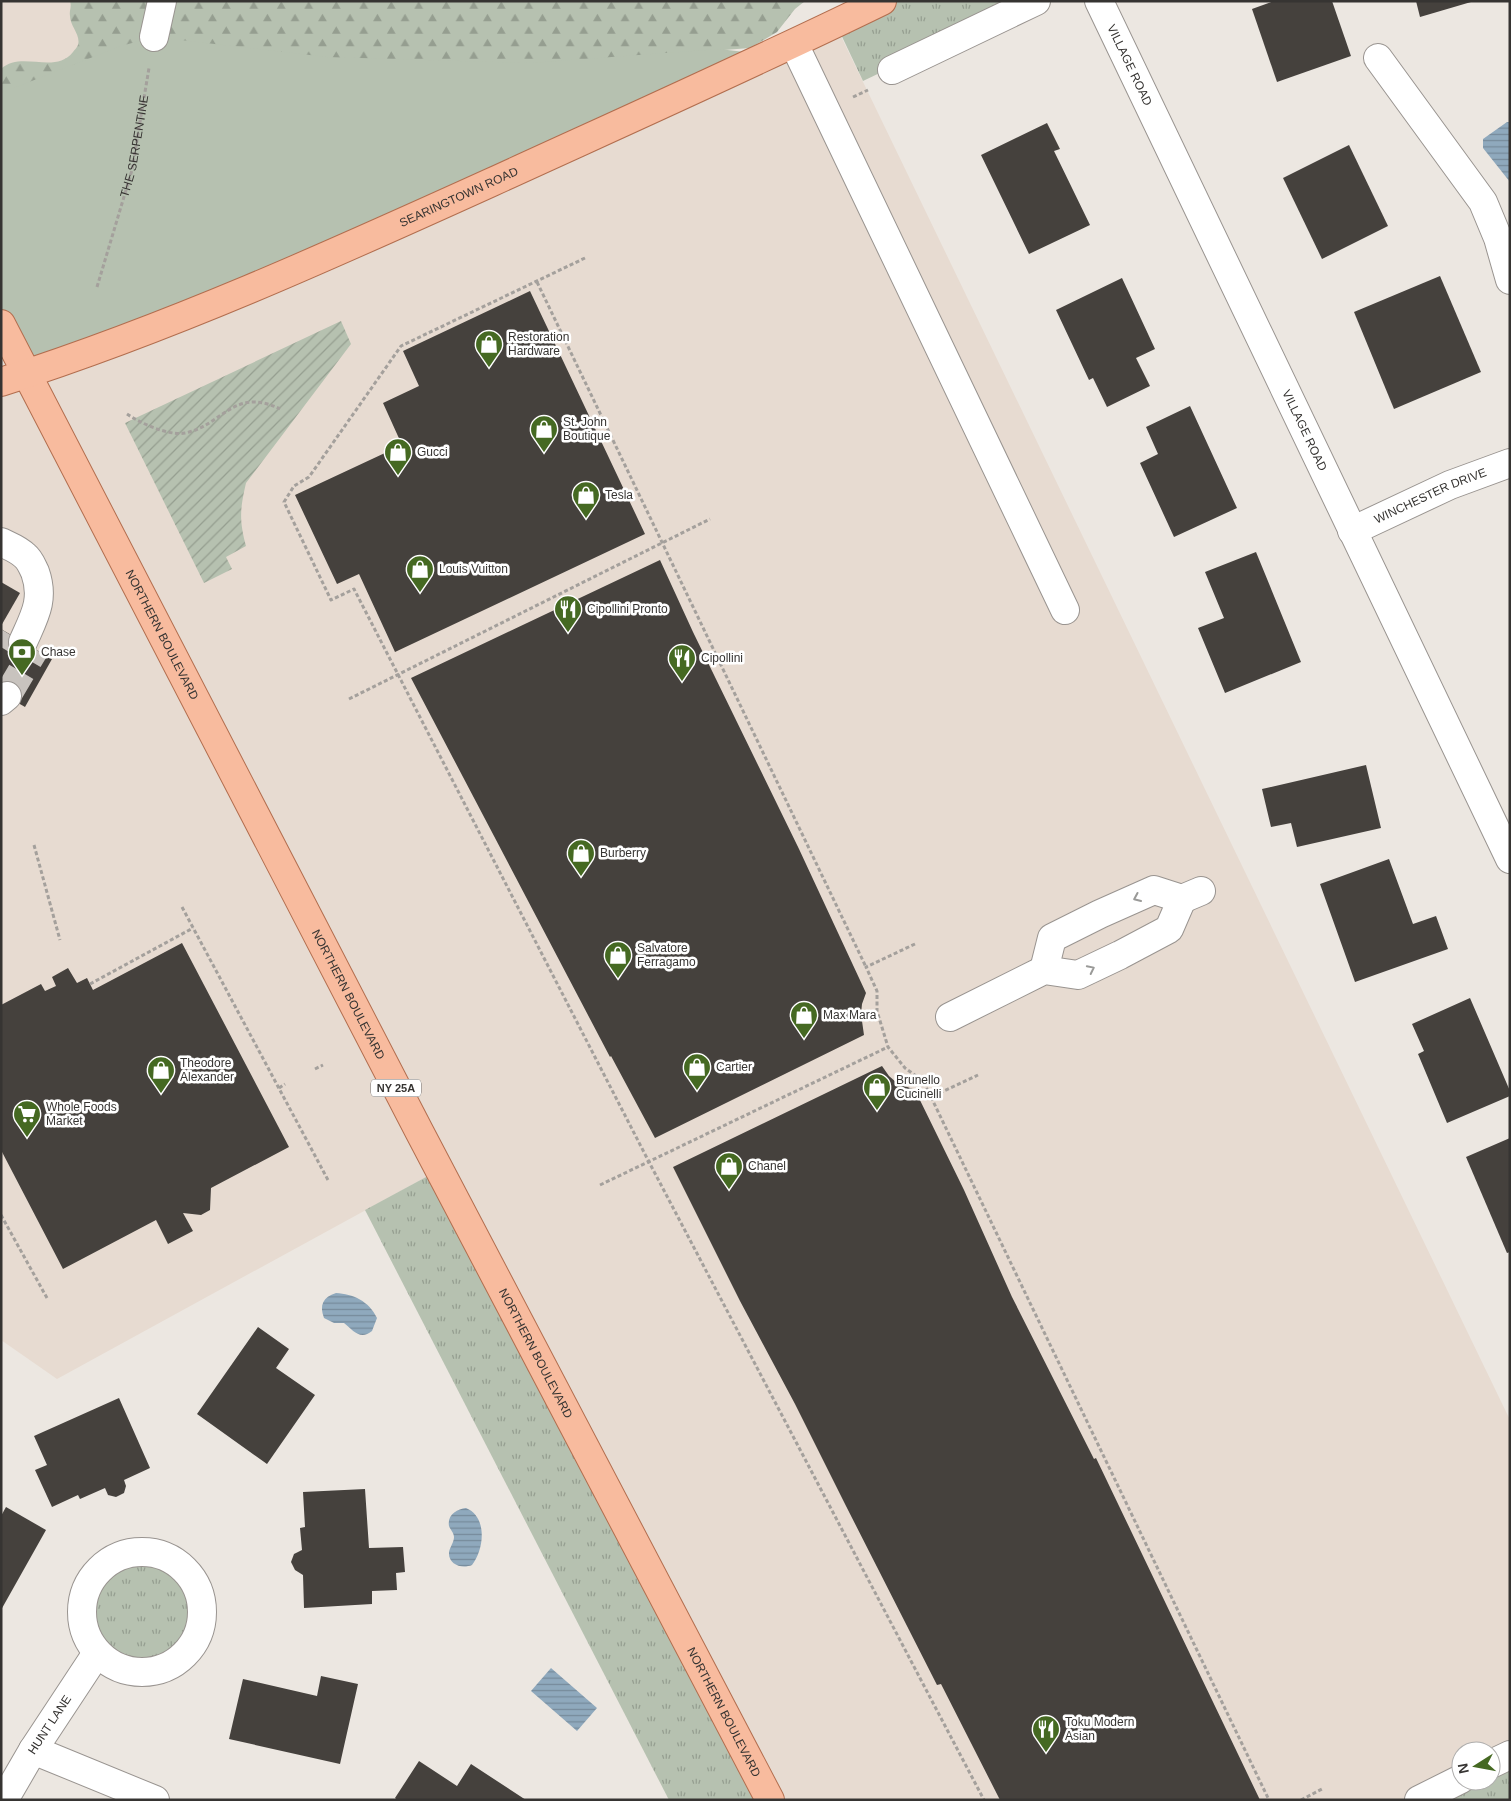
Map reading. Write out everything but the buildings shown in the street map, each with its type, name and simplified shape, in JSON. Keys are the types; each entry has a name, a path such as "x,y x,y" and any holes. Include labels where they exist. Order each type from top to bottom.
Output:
{"main road":[{"name":"SEARINGTOWN ROAD","path":"1,382 214,304 391,228 794,44 882,1"},
{"name":"NY 25A","path":"1,324 27,374"},
{"name":"NORTHERN BOULEVARD","path":"27,374 419,1131 770,1800"}],"street":[{"path":"154,37 162,1"},
{"path":"892,70 1036,1"},
{"name":"VILLAGE ROAD","path":"1099,1 1510,859"},
{"path":"794,44 1065,610"},
{"path":"1378,58 1484,202 1498,238 1510,280"},
{"name":"WINCHESTER DRIVE","path":"1352,531 1450,484 1510,463"},
{"path":"1,542 26,557 32,565 38,580 40,593 37,611 22,641 28,593 29,571 26,557"},
{"path":"950,1017 1044,970 1078,975 1120,955 1169,928 1192,895 1154,890 1052,938 1044,970"},
{"path":"150,1552 170,1558 187,1571 197,1587 203,1605 202,1624 195,1642 183,1657 168,1668 149,1672 130,1672 112,1665 97,1653 86,1635 82,1614 85,1594 95,1575 110,1561 129,1553 150,1552"},
{"name":"HUNT LANE","path":"4,1800 33,1750 97,1653"},
{"path":"33,1750 155,1800"},
{"path":"1419,1800 1451,1784"}],"path":[{"name":"THE SERPENTINE","path":"97,287 132,170 154,37"},
{"path":"585,258 401,346 309,477 294,486 284,502 331,600 354,589 649,1162 984,1800"},
{"path":"536,282 866,967 877,991 877,1011 888,1047 905,1068 923,1081 1269,1800"},
{"path":"127,414 143,423 180,433 203,427 225,412 242,404 262,402 280,409"},
{"path":"349,699 710,519"},
{"path":"34,845 60,940"},
{"path":"182,907 328,1180"},
{"path":"90,984 193,928"},
{"path":"866,967 915,944"},
{"path":"600,1185 888,1047"},
{"path":"315,1069 322,1065"},
{"path":"931,1097 978,1075"},
{"path":"278,1088 286,1084"},
{"path":"1,1215 47,1298"},
{"path":"1301,1800 1322,1789"}],"shaded area":[{"path":"1,1 98,1 121,46 1,93"},
{"path":"835,24 1510,1420 1510,1800 770,1800 439,1170 57,1379 1,1340 1,324"}],"green space":[{"path":"70,1 805,1 795,9 777,32 750,48 1,106 1,69 9,64 18,62 57,62 66,59 77,47 79,41 70,20"},
{"path":"889,1 1030,1 863,81 837,26"},
{"path":"154,37 327,57 531,63 719,49 770,55 27,374 1,324 1,93 121,46"},
{"path":"341,321 351,344 246,483 241,514 246,546 226,557 232,569 204,583 125,423"},
{"path":"439,1170 770,1800 669,1800 365,1210"},
{"path":"142,1552 165,1556 185,1569 198,1589 202,1612 198,1635 185,1655 165,1668 142,1672 119,1668 99,1655 86,1635 82,1612 86,1589 99,1569 119,1556"},
{"path":"1510,1755 1510,1800 1419,1800 1451,1786 1451,1791 1501,1791 1501,1759"}],"water":[{"path":"1507,122 1510,122 1510,182 1483,148 1483,139"},
{"path":"336,1293 354,1297 370,1307 377,1318 372,1331 368,1334 360,1335 344,1323 334,1323 324,1318 323,1302"},
{"path":"466,1508 473,1512 478,1519 482,1534 479,1551 472,1565 460,1566 453,1563 449,1556 454,1537 449,1522 453,1513"},
{"path":"551,1668 597,1708 577,1731 531,1691"}],"tunnel":[{"path":"1,647 9,634"},
{"path":"7,696 35,649"}],"place":[{"name":"Restoration Hardware","path":"489,368"},
{"name":"St. John Boutique","path":"544,453"},
{"name":"Gucci","path":"398,476"},
{"name":"Tesla","path":"586,519"},
{"name":"Louis Vuitton","path":"420,593"},
{"name":"Cipollini Pronto","path":"568,633"},
{"name":"Chase","path":"22,676"},
{"name":"Cipollini","path":"682,682"},
{"name":"Burberry","path":"581,877"},
{"name":"Salvatore Ferragamo","path":"618,979"},
{"name":"Max Mara","path":"804,1039"},
{"name":"Cartier","path":"697,1091"},
{"name":"Theodore Alexander","path":"161,1094"},
{"name":"Brunello Cucinelli","path":"877,1111"},
{"name":"Whole Foods Market","path":"27,1138"},
{"name":"Chanel","path":"729,1190"},
{"name":"Toku Modern Asian","path":"1046,1753"}]}
